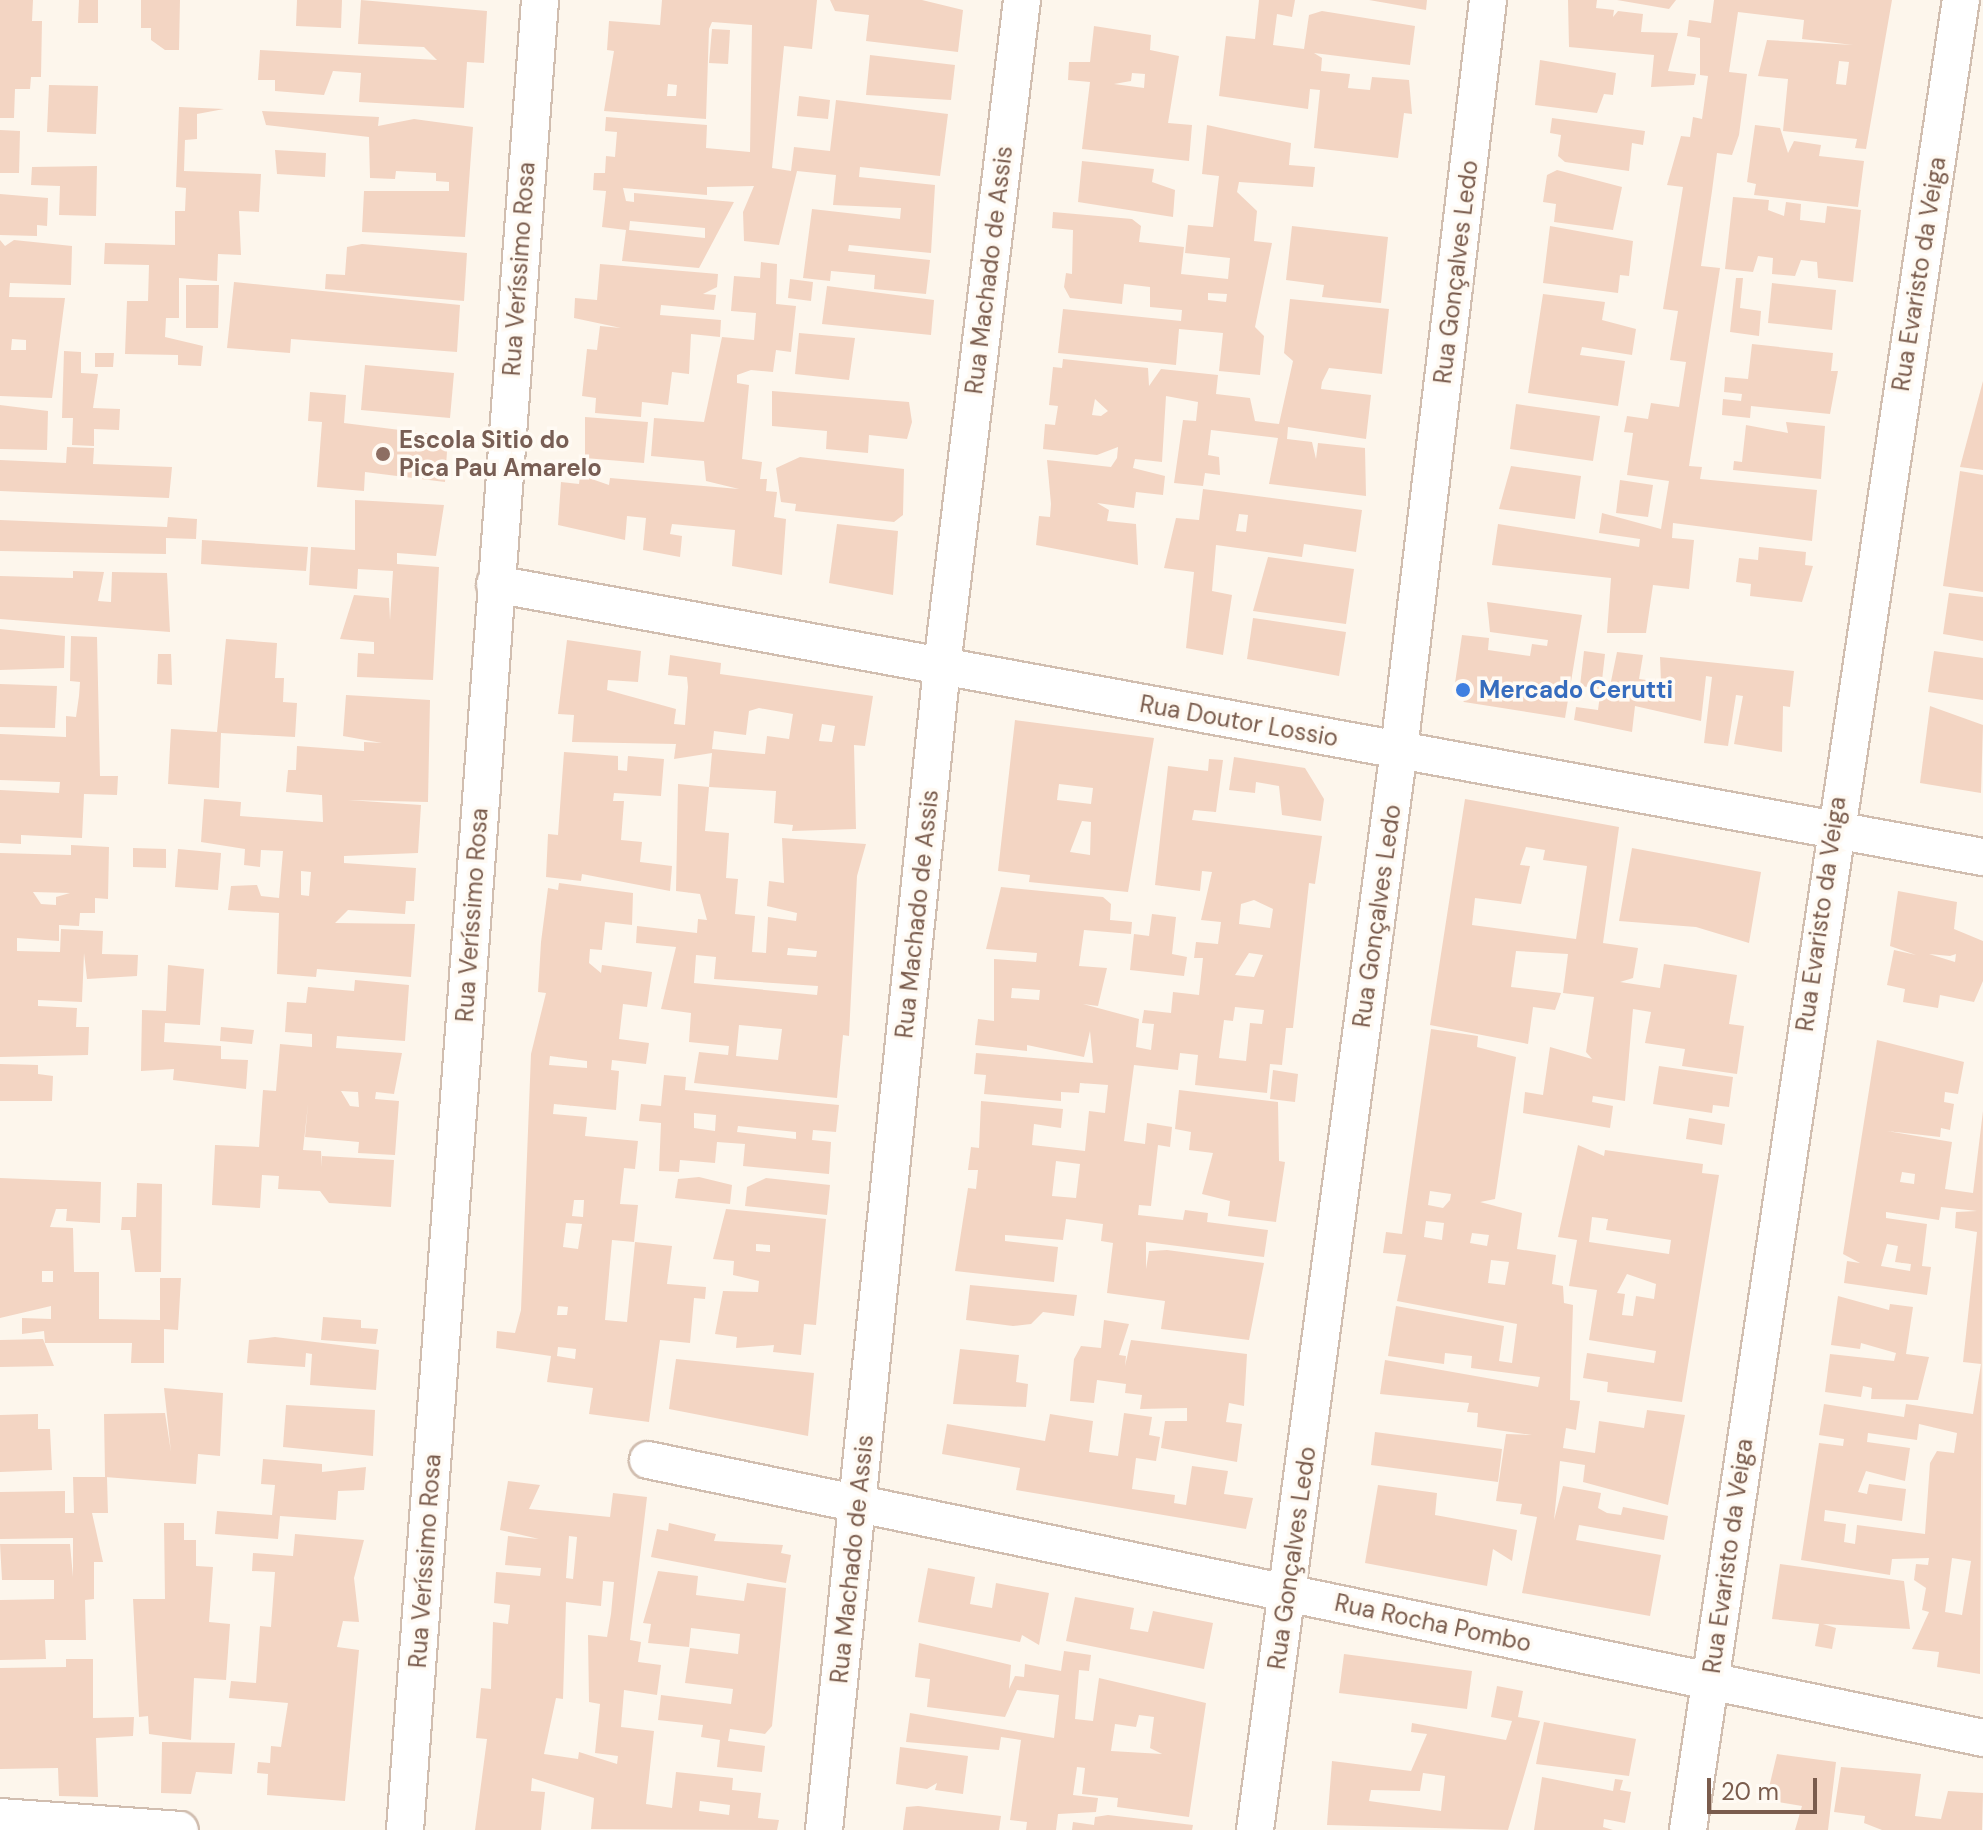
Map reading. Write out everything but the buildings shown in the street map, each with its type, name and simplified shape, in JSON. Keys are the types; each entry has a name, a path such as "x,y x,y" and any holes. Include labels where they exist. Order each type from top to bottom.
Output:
{"street":[{"name":"Rua Veríssimo Rosa","path":"405,1830 540,0"},
{"name":"Rua Machado de Assis","path":"824,1830 942,666 1022,0"},
{"name":"Rua Gonçalves Ledo","path":"1255,1830 1399,750 1488,0"},
{"name":"Rua Evaristo da Veiga","path":"1688,1830 1833,830 1961,0"},
{"name":"Rua Doutor Lossio","path":"495,584 1983,857"},
{"name":"Rua Rocha Pombo","path":"648,1460 1983,1738"},
{"path":"0,1817 180,1830"}],"place":[{"name":"Escola Sitio do Pica Pau Amarelo","path":"383,454"},
{"name":"Mercado Cerutti","path":"1463,690"}]}
